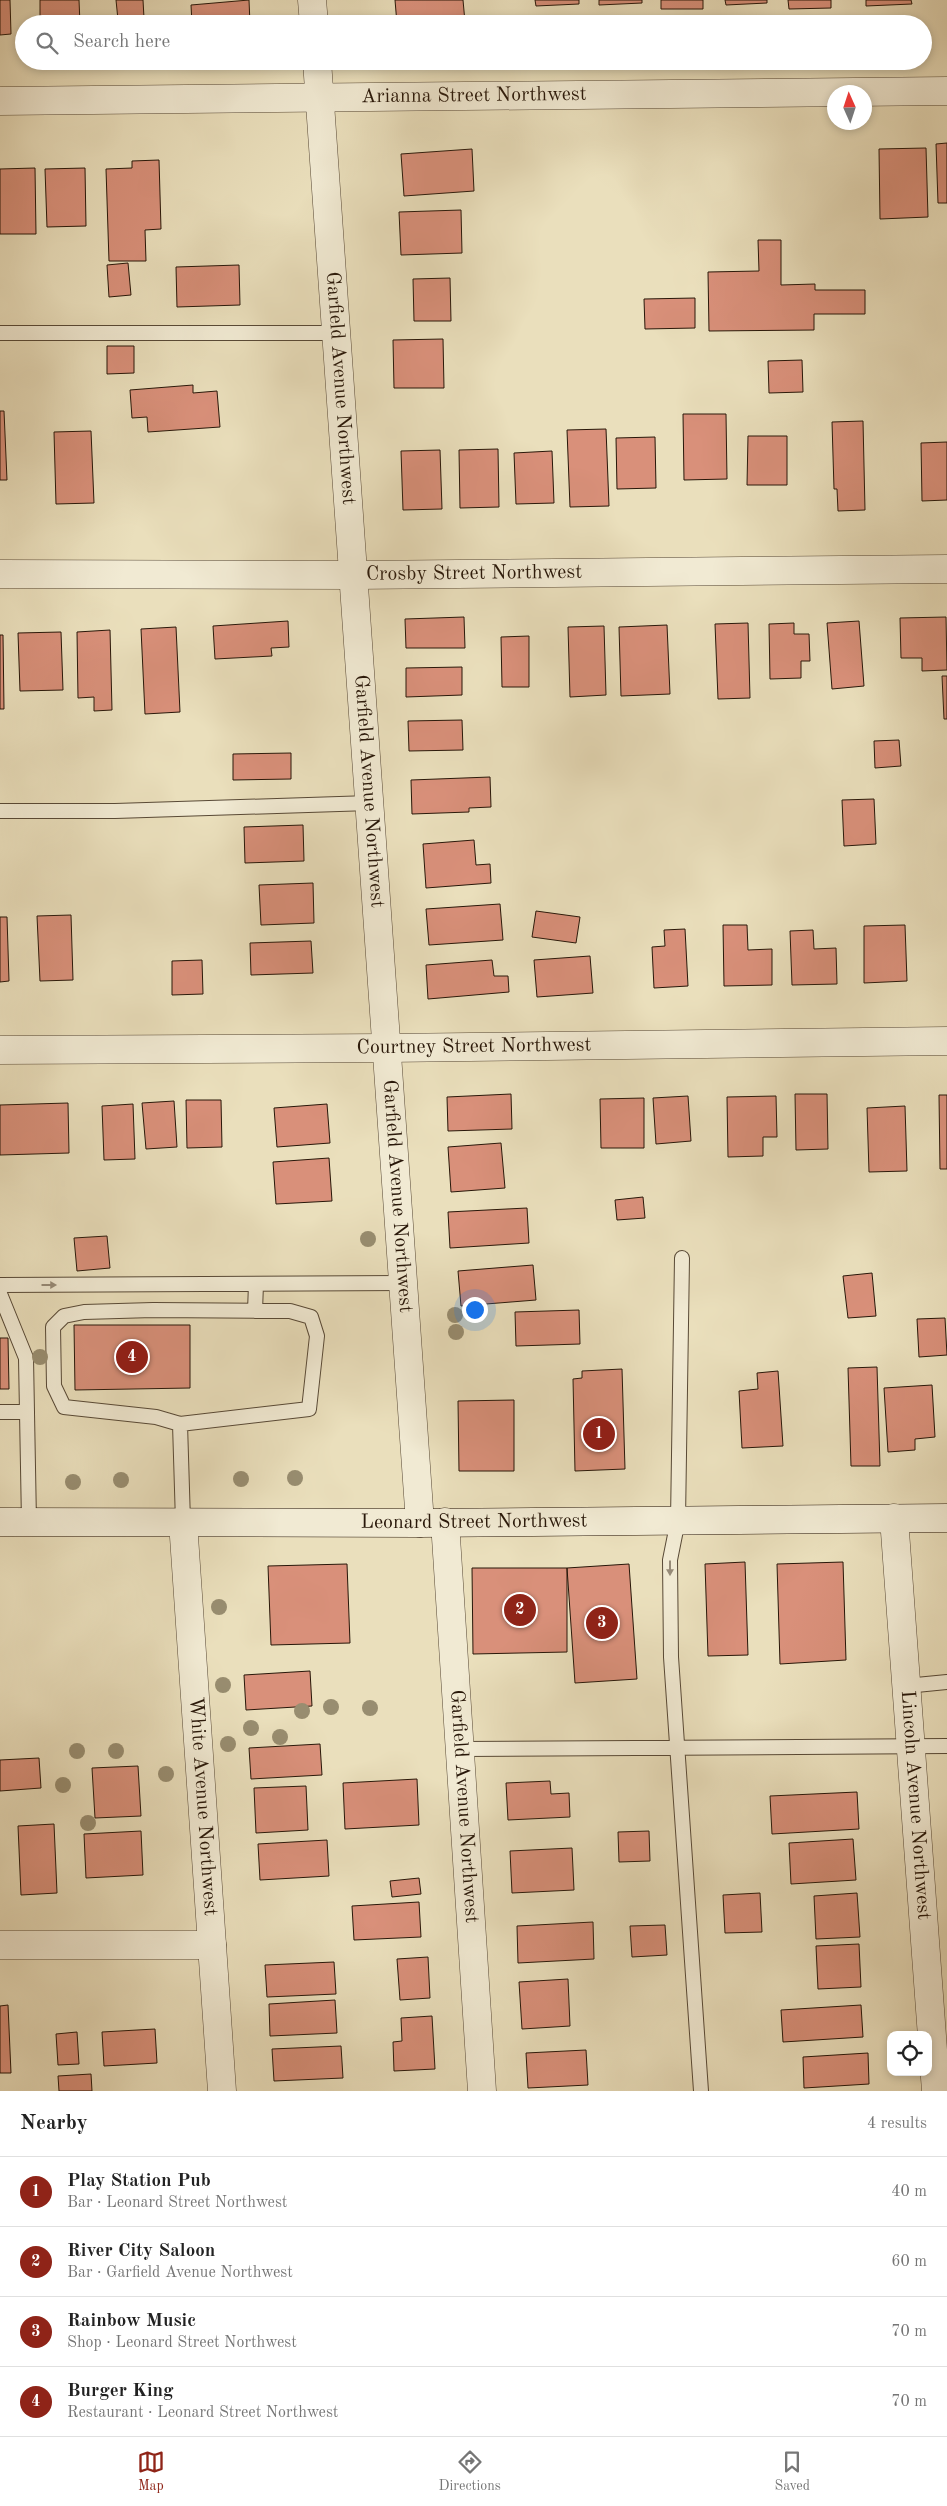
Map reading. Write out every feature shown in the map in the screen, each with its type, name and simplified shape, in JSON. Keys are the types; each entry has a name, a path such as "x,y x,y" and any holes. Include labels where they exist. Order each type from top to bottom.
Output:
{"street":[{"path":"312,0 313,15"},
{"name":"Garfield Avenue Northwest","path":"318,70 404,1283 460,1749 482,2091"},
{"name":"Arianna Street Northwest","path":"0,101 319,96 947,91"},
{"name":"Crosby Street Northwest","path":"0,574 353,575 947,569"},
{"name":"Courtney Street Northwest","path":"0,1050 387,1048 947,1041"},
{"name":"Lincoln Avenue Northwest","path":"894,1518 936,2091"},
{"name":"Leonard Street Northwest","path":"0,1522 433,1523 947,1518"},
{"name":"White Avenue Northwest","path":"183,1522 222,2091"},
{"path":"0,1945 212,1945"}],"lane":[{"path":"0,332 336,333"},
{"path":"0,811 370,803"},
{"path":"682,1258 678,1520 670,1560 671,1657 701,2091"},
{"path":"0,1285 404,1283"},
{"path":"255,1311 256,1284"},
{"path":"0,1294 26,1358 28,1522"},
{"path":"153,1310 290,1311 311,1317 317,1336 309,1409 180,1424 156,1417 64,1407 54,1386 53,1327 64,1316 84,1312 153,1310"},
{"path":"0,1412 27,1412"},
{"path":"180,1424 183,1522"},
{"path":"906,1686 947,1682"},
{"path":"460,1749 947,1746"}],"building":[{"path":"0,0 10,0 11,34 0,35"},
{"path":"40,0 79,0 80,15 40,15"},
{"path":"116,0 143,0 144,15 118,15"},
{"path":"249,0 250,15 192,15 191,5"},
{"path":"395,0 463,0 464,15 396,15"},
{"path":"535,0 579,0 579,4 536,6"},
{"path":"599,0 642,0 642,3 599,5"},
{"path":"661,0 703,0 703,9 661,9"},
{"path":"725,0 767,0 767,3 726,5"},
{"path":"788,0 831,0 831,8 789,9"},
{"path":"866,0 911,0 912,4 866,6"},
{"path":"947,143 947,203 938,203 936,144"},
{"path":"926,148 928,217 880,219 879,149"},
{"path":"472,149 474,191 404,196 401,154"},
{"path":"159,160 161,229 145,230 146,261 109,261 106,169 132,168 132,161"},
{"path":"35,168 36,234 0,234 0,169"},
{"path":"85,168 86,226 47,227 45,169"},
{"path":"461,210 462,253 401,255 399,212"},
{"path":"758,240 781,240 781,285 815,284 815,290 865,290 865,314 814,314 814,330 709,331 708,272 759,271"},
{"path":"128,263 131,295 109,297 107,265"},
{"path":"239,265 240,305 177,307 176,267"},
{"path":"450,278 451,321 414,321 413,279"},
{"path":"695,298 695,328 645,329 644,299"},
{"path":"443,339 444,388 394,388 393,340"},
{"path":"107,346 134,346 134,373 107,374"},
{"path":"802,360 803,392 769,393 768,361"},
{"path":"193,385 193,393 217,391 220,427 148,432 147,417 132,418 130,390"},
{"path":"0,411 4,411 7,480 0,480"},
{"path":"683,414 726,414 727,479 684,480"},
{"path":"863,421 865,510 838,511 837,489 834,489 832,422"},
{"path":"606,429 609,506 570,507 567,430"},
{"path":"91,431 94,503 56,504 54,432"},
{"path":"748,436 787,436 787,485 747,485"},
{"path":"655,437 656,488 617,489 616,438"},
{"path":"947,442 947,500 922,501 921,443"},
{"path":"498,449 499,507 460,508 459,450"},
{"path":"440,450 442,509 403,510 401,451"},
{"path":"552,451 554,503 516,504 514,453"},
{"path":"464,617 465,648 406,648 405,619"},
{"path":"946,617 947,670 922,671 922,658 901,658 900,618"},
{"path":"288,621 289,647 271,648 272,656 215,659 213,626"},
{"path":"859,621 864,686 832,689 827,623"},
{"path":"748,623 750,698 718,699 715,624"},
{"path":"794,623 794,634 809,634 810,661 801,661 801,678 770,679 769,624"},
{"path":"667,625 670,694 621,696 619,627"},
{"path":"604,626 606,695 570,697 568,627"},
{"path":"176,627 180,712 145,714 141,629"},
{"path":"110,630 112,710 94,711 94,697 78,698 77,632"},
{"path":"61,632 63,690 20,691 18,633"},
{"path":"0,635 3,635 4,709 0,709"},
{"path":"529,636 529,687 502,687 501,637"},
{"path":"462,667 462,695 406,697 406,668"},
{"path":"942,676 947,676 947,719 944,719"},
{"path":"462,720 463,750 409,751 408,721"},
{"path":"899,740 901,766 875,768 874,741"},
{"path":"291,753 291,779 233,780 233,754"},
{"path":"490,777 491,807 469,808 469,812 412,814 411,780"},
{"path":"874,799 876,844 844,846 842,800"},
{"path":"303,825 304,861 245,863 244,827"},
{"path":"474,840 476,865 490,864 491,883 426,888 423,844"},
{"path":"313,883 314,923 261,925 259,885"},
{"path":"500,904 503,940 429,945 426,909"},
{"path":"536,911 580,917 576,943 532,937"},
{"path":"71,915 73,980 40,981 37,916"},
{"path":"0,917 7,917 9,981 0,982"},
{"path":"723,925 747,925 748,950 772,949 772,985 724,986"},
{"path":"905,925 907,981 864,983 864,926"},
{"path":"685,929 688,986 654,988 652,947 665,946 664,930"},
{"path":"813,930 814,949 836,948 837,984 792,985 790,931"},
{"path":"311,941 313,973 251,975 250,943"},
{"path":"590,956 593,993 537,997 534,960"},
{"path":"202,960 203,994 172,995 172,961"},
{"path":"492,960 494,976 508,976 509,992 428,999 426,965"},
{"path":"511,1094 512,1129 448,1131 447,1097"},
{"path":"795,1094 827,1094 828,1149 796,1150"},
{"path":"939,1095 947,1095 947,1169 940,1169"},
{"path":"688,1096 691,1141 656,1144 653,1098"},
{"path":"776,1096 777,1137 763,1137 763,1156 728,1157 727,1097"},
{"path":"644,1098 644,1148 601,1148 600,1099"},
{"path":"186,1100 221,1100 222,1147 187,1148"},
{"path":"174,1101 177,1147 146,1149 142,1103"},
{"path":"68,1103 69,1153 0,1155 0,1105"},
{"path":"133,1104 135,1159 104,1160 102,1106"},
{"path":"327,1104 330,1143 277,1147 274,1108"},
{"path":"905,1106 907,1171 869,1172 867,1108"},
{"path":"501,1143 505,1188 451,1192 448,1147"},
{"path":"329,1158 332,1201 276,1204 273,1162"},
{"path":"643,1197 645,1218 617,1220 615,1200"},
{"path":"527,1208 529,1243 450,1248 448,1212"},
{"path":"107,1236 110,1268 77,1271 74,1238"},
{"path":"533,1265 536,1300 461,1306 458,1271"},
{"path":"872,1273 876,1316 848,1318 843,1276"},
{"path":"579,1310 580,1344 516,1346 515,1312"},
{"path":"945,1318 947,1355 919,1357 917,1319"},
{"path":"74,1325 190,1325 190,1388 75,1390"},
{"path":"0,1338 8,1338 9,1389 0,1389"},
{"path":"877,1367 880,1466 851,1466 848,1368"},
{"path":"622,1369 625,1469 575,1471 573,1379 582,1378 582,1371"},
{"path":"778,1371 783,1446 742,1448 739,1391 758,1389 757,1373"},
{"path":"932,1385 935,1437 915,1439 915,1450 888,1452 884,1388"},
{"path":"514,1400 514,1471 459,1471 458,1401"},
{"path":"745,1562 748,1655 708,1656 705,1564"},
{"path":"843,1562 846,1660 780,1664 777,1564"},
{"path":"347,1564 350,1643 271,1645 268,1566"},
{"path":"629,1564 637,1679 575,1683 567,1568"},
{"path":"472,1568 567,1568 567,1652 473,1654"},
{"path":"310,1671 312,1706 246,1710 244,1675"},
{"path":"320,1744 322,1775 251,1779 249,1748"},
{"path":"39,1758 41,1788 0,1791 0,1760"},
{"path":"138,1766 141,1816 95,1818 92,1768"},
{"path":"417,1779 419,1825 345,1829 343,1783"},
{"path":"550,1781 551,1794 569,1793 570,1817 508,1820 506,1783"},
{"path":"306,1786 308,1830 256,1833 254,1788"},
{"path":"857,1792 859,1829 772,1834 770,1796"},
{"path":"54,1824 57,1893 21,1895 18,1826"},
{"path":"141,1831 143,1875 86,1878 84,1834"},
{"path":"649,1831 650,1861 619,1862 618,1832"},
{"path":"853,1839 856,1880 791,1884 789,1843"},
{"path":"327,1840 329,1876 260,1880 258,1844"},
{"path":"572,1848 574,1890 512,1893 510,1851"},
{"path":"419,1878 421,1894 392,1897 390,1881"},
{"path":"760,1893 762,1932 725,1933 723,1895"},
{"path":"857,1893 860,1937 816,1939 814,1896"},
{"path":"419,1902 421,1937 354,1940 352,1906"},
{"path":"593,1922 594,1959 518,1963 517,1926"},
{"path":"665,1925 667,1955 632,1957 630,1926"},
{"path":"859,1944 861,1987 818,1989 816,1946"},
{"path":"428,1957 430,1998 400,2000 397,1959"},
{"path":"334,1962 336,1994 267,1997 265,1965"},
{"path":"568,1979 570,2026 522,2029 519,1982"},
{"path":"335,2000 337,2033 270,2036 269,2004"},
{"path":"8,2005 11,2073 0,2073 0,2006"},
{"path":"861,2005 863,2037 783,2042 781,2010"},
{"path":"432,2016 435,2069 394,2071 393,2042 402,2041 401,2018"},
{"path":"155,2029 157,2063 104,2066 102,2032"},
{"path":"77,2032 79,2064 58,2065 56,2034"},
{"path":"341,2046 343,2078 274,2081 272,2049"},
{"path":"586,2050 588,2085 528,2088 526,2053"},
{"path":"868,2053 869,2084 804,2088 803,2057"},
{"path":"91,2074 92,2091 59,2091 58,2076"}],"place":[{"name":"Burger King","path":"132,1357"},
{"name":"Play Station Pub","path":"599,1434"},
{"name":"River City Saloon","path":"520,1610"},
{"name":"Rainbow Music","path":"602,1623"}]}
